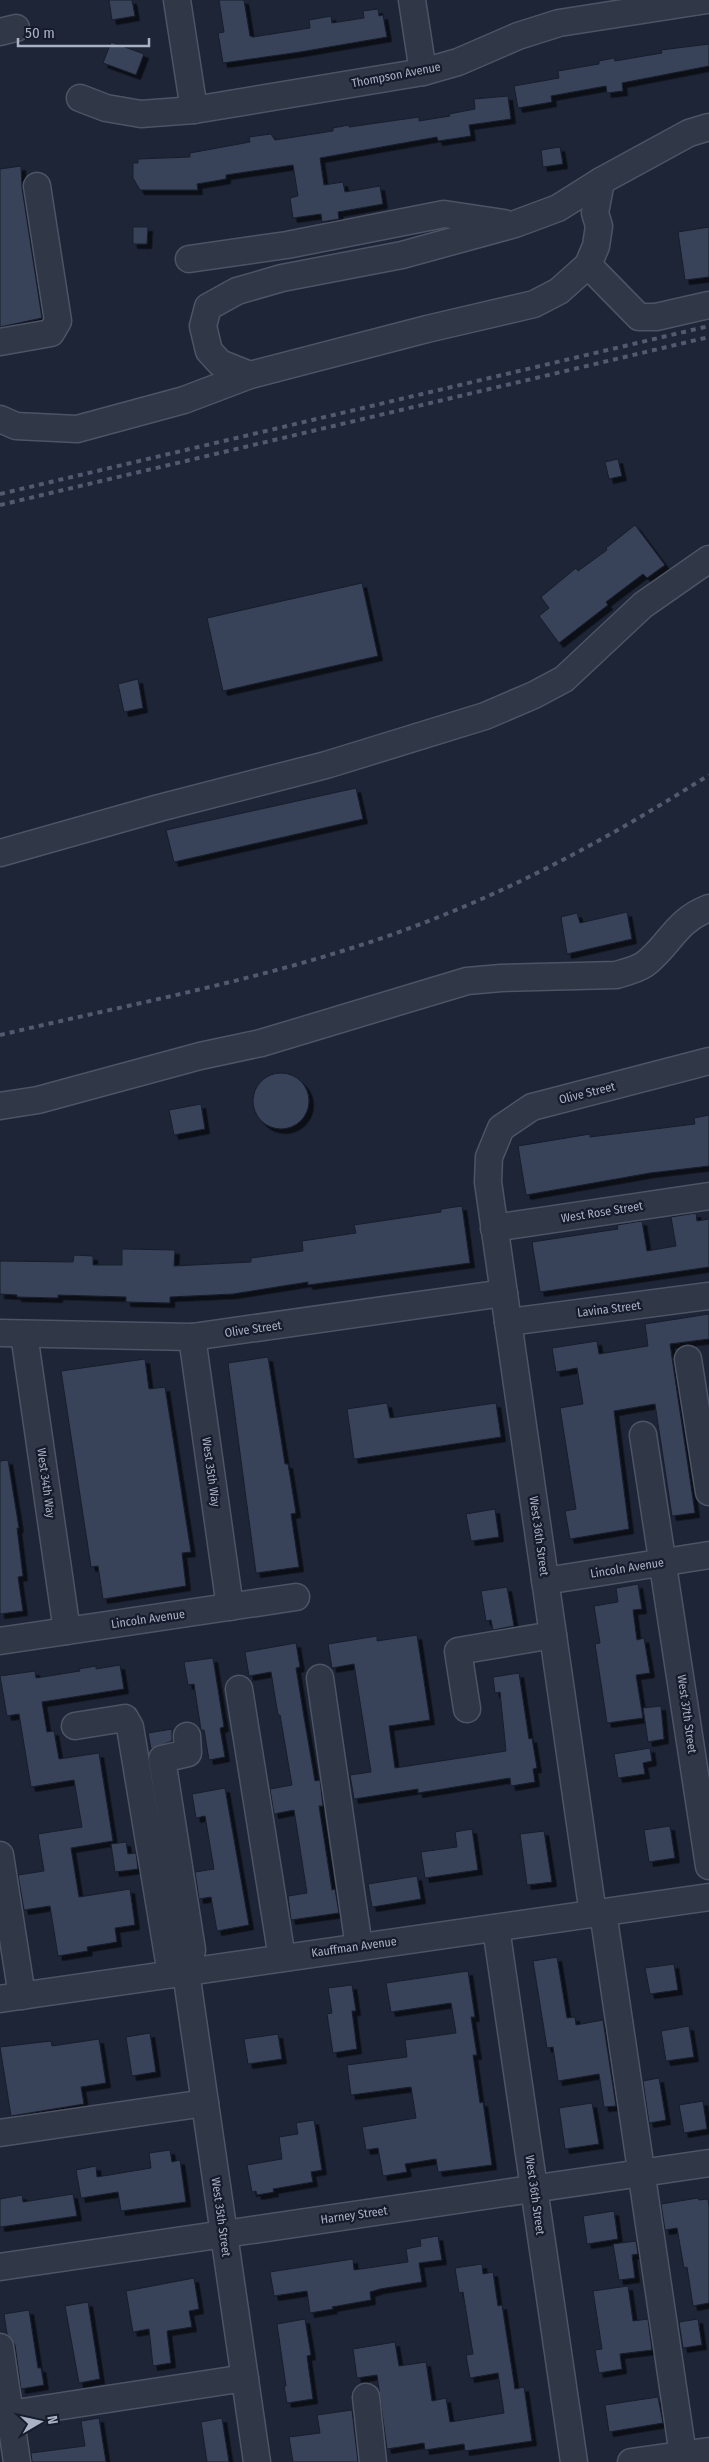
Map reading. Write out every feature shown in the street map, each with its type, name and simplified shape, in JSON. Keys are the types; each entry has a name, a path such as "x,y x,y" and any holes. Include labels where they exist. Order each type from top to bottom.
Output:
{"street":[{"path":"177,0 194,110"},
{"path":"412,0 423,72"},
{"name":"Thompson Avenue","path":"80,98 106,108 141,114 194,110 423,72 458,62 518,36 559,23 707,0"},
{"path":"250,375 220,363 209,351 203,326 208,307 237,291 282,278 402,256 515,224 558,208 601,181 689,133 709,127"},
{"path":"0,419 16,426 77,429 184,400 250,375 427,329 534,304 559,291 588,265 596,246 599,226 595,213 601,181"},
{"path":"0,342 51,333 58,321 37,186"},
{"path":"558,208 582,206 595,213"},
{"path":"189,260 287,245 444,214 515,224"},
{"path":"588,265 638,317 656,317 709,305"},
{"path":"0,853 159,808 326,765 485,716 534,695 564,678 643,605 709,559"},
{"path":"0,1106 38,1100 200,1056 261,1043 460,983 501,978 616,976 645,963 686,920 709,908"},
{"name":"Olive Street","path":"488,1157 500,1128 532,1107 709,1061"},
{"name":"West 36th Street","path":"488,1157 488,1182 494,1228 553,1635 642,2173 684,2458"},
{"name":"West Rose Street","path":"494,1228 709,1196"},
{"name":"Olive Street","path":"12,1334 192,1337 504,1293"},
{"name":"Lavina Street","path":"508,1322 709,1296"},
{"name":"West 34th Way","path":"12,1334 67,1631"},
{"name":"West 35th Way","path":"192,1337 230,1607"},
{"path":"688,1359 709,1492"},
{"name":"West 37th Street","path":"643,1435 664,1562 709,1866"},
{"name":"Lincoln Avenue","path":"545,1581 709,1555"},
{"name":"Lincoln Avenue","path":"0,1641 296,1597"},
{"path":"467,1709 458,1651 553,1635"},
{"path":"320,1678 359,1946"},
{"path":"239,1689 282,1958"},
{"name":"West 35th Street","path":"75,1726 125,1718 130,1727 205,2103 257,2462"},
{"path":"178,1973 192,1950 162,1759 188,1753 187,1736"},
{"path":"0,1854 11,1998"},
{"name":"Kauffman Avenue","path":"11,1998 359,1946 709,1897"},
{"name":"West 36th Street","path":"496,1928 574,2462"},
{"path":"0,2133 205,2103"},
{"name":"Harney Street","path":"0,2267 709,2163"},
{"path":"0,2347 17,2462"},
{"path":"10,2414 245,2378"},
{"path":"366,2397 373,2462"},
{"path":"631,2462 684,2458 709,2450"}],"building":[{"path":"109,0 132,0 135,16 112,20"},
{"path":"219,0 244,0 250,36 253,37 310,28 309,20 331,16 332,23 364,18 363,11 378,9 379,16 383,15 387,37 223,63 218,33 224,32"},
{"path":"111,42 144,54 136,75 103,63"},
{"path":"709,44 709,66 622,83 623,91 607,93 606,86 551,96 552,102 518,108 514,86 559,78 558,71 599,64 599,61 614,58 615,61 662,53 661,50"},
{"path":"508,96 511,119 469,125 471,136 438,141 437,137 320,158 324,185 343,182 345,192 380,186 383,204 338,212 339,219 322,222 321,214 293,218 290,198 298,196 293,165 226,175 226,179 197,184 198,190 140,190 133,178 133,163 138,163 138,159 190,157 190,153 250,142 249,137 271,134 275,140 333,131 333,128 349,125 349,127 419,117 419,121 450,116 449,114 475,109 474,99"},
{"path":"560,147 563,164 543,167 541,150"},
{"path":"21,166 22,188 42,318 0,327 0,169"},
{"path":"133,227 148,227 147,244 133,244"},
{"path":"709,227 709,277 685,280 678,232"},
{"path":"618,459 622,476 609,479 605,462"},
{"path":"635,525 665,565 647,578 643,574 606,602 608,605 559,643 539,616 549,608 541,597 576,568 578,571 607,550 606,548"},
{"path":"362,583 378,656 223,691 207,618"},
{"path":"138,679 143,708 124,712 118,684"},
{"path":"356,788 363,819 174,862 166,830"},
{"path":"627,912 632,939 567,954 561,917 577,913 580,923"},
{"path":"275,1073 287,1073 297,1077 305,1085 309,1101 305,1117 297,1125 287,1129 275,1129 265,1125 257,1117 253,1107 253,1095 257,1085 265,1077"},
{"path":"201,1104 205,1129 174,1135 169,1110"},
{"path":"709,1115 709,1166 650,1173 526,1195 518,1146 590,1134 590,1137 695,1124 694,1118"},
{"path":"462,1206 470,1263 308,1285 308,1282 233,1294 170,1297 170,1303 126,1302 126,1297 58,1295 58,1298 17,1297 17,1295 0,1294 0,1261 73,1262 74,1255 93,1256 93,1265 122,1265 122,1249 175,1250 174,1266 251,1262 251,1258 303,1251 302,1241 356,1233 354,1225 441,1212 441,1209"},
{"path":"696,1213 697,1221 709,1219 709,1267 540,1292 532,1242 618,1229 617,1225 642,1221 647,1251 676,1246 671,1217"},
{"path":"709,1314 709,1339 670,1344 695,1513 672,1516 655,1404 614,1411 629,1529 570,1539 565,1511 576,1509 560,1408 583,1404 577,1368 556,1372 552,1348 597,1341 599,1354 648,1346 645,1324"},
{"path":"268,1357 285,1464 288,1464 296,1513 291,1514 299,1567 256,1573 228,1363"},
{"path":"145,1359 149,1389 165,1387 191,1552 182,1553 186,1586 103,1599 98,1566 91,1567 61,1371"},
{"path":"387,1403 390,1418 496,1403 501,1437 354,1459 347,1409"},
{"path":"8,1460 19,1528 17,1528 23,1576 18,1577 23,1611 0,1614 0,1461"},
{"path":"495,1509 499,1537 471,1541 466,1514"},
{"path":"638,1584 642,1609 633,1610 637,1640 644,1638 650,1673 636,1675 643,1718 607,1723 595,1644 600,1643 594,1606 618,1602 616,1588"},
{"path":"507,1587 514,1626 493,1630 491,1620 486,1621 481,1591"},
{"path":"417,1635 430,1720 389,1726 395,1768 506,1751 500,1692 495,1693 493,1677 519,1673 529,1739 532,1738 537,1768 533,1769 535,1782 511,1786 510,1778 418,1793 418,1789 354,1799 350,1775 371,1772 354,1664 332,1668 328,1644 377,1636 377,1641"},
{"path":"296,1643 300,1667 296,1668 315,1781 320,1780 323,1806 319,1806 332,1890 335,1889 339,1913 291,1920 288,1896 307,1893 294,1810 274,1814 270,1789 292,1785 280,1715 278,1715 271,1672 249,1676 245,1652"},
{"path":"213,1658 224,1727 220,1728 225,1757 209,1760 204,1730 201,1730 194,1684 188,1685 184,1662"},
{"path":"120,1665 124,1689 42,1702 47,1732 54,1731 59,1759 99,1753 113,1841 71,1848 79,1897 130,1889 135,1925 115,1928 117,1942 87,1947 88,1951 58,1956 50,1906 24,1910 18,1875 44,1871 38,1834 82,1827 74,1780 31,1787 19,1714 7,1716 0,1676 35,1671 36,1678 80,1671 79,1669 96,1666 96,1669"},
{"path":"661,1706 664,1739 648,1742 643,1708"},
{"path":"172,1729 172,1741 151,1749 148,1733"},
{"path":"650,1748 652,1761 643,1763 645,1774 618,1778 614,1754"},
{"path":"225,1788 249,1925 217,1931 211,1897 199,1899 195,1872 214,1869 205,1816 196,1818 192,1794"},
{"path":"670,1826 675,1858 649,1862 644,1830"},
{"path":"472,1829 478,1870 425,1878 421,1852 457,1847 455,1832"},
{"path":"544,1831 552,1882 527,1885 520,1834"},
{"path":"126,1842 128,1854 136,1853 138,1869 115,1872 111,1844"},
{"path":"417,1876 421,1899 372,1907 368,1884"},
{"path":"557,1957 567,2018 575,2017 576,2025 603,2020 616,2106 604,2107 599,2074 558,2081 553,2047 547,2048 533,1961"},
{"path":"674,1964 678,1990 650,1994 645,1968"},
{"path":"468,1971 475,2017 471,2017 477,2055 473,2055 480,2103 483,2102 492,2165 438,2172 436,2159 405,2164 407,2172 383,2176 378,2148 366,2150 362,2127 416,2118 411,2087 351,2095 347,2065 407,2057 405,2040 456,2033 451,2003 391,2012 386,1983"},
{"path":"352,1985 356,2011 352,2011 357,2049 333,2053 327,2014 332,2013 328,1988"},
{"path":"689,2026 694,2057 666,2061 661,2031"},
{"path":"150,2033 156,2072 132,2076 126,2037"},
{"path":"278,2034 282,2059 248,2064 244,2039"},
{"path":"99,2039 106,2083 81,2087 84,2104 11,2116 0,2047 51,2041 52,2046"},
{"path":"659,2078 666,2120 649,2123 643,2081"},
{"path":"703,2101 707,2129 684,2133 679,2105"},
{"path":"592,2103 599,2144 565,2149 559,2108"},
{"path":"314,2120 322,2170 311,2172 313,2182 273,2189 274,2192 257,2195 256,2191 252,2192 247,2165 282,2159 279,2137 298,2134 296,2123"},
{"path":"170,2150 172,2162 180,2160 186,2202 121,2211 118,2192 81,2198 76,2170 96,2166 97,2177 151,2168 149,2153"},
{"path":"73,2194 77,2216 0,2227 0,2199 22,2195 23,2202"},
{"path":"698,2198 699,2200 708,2199 709,2207 709,2303 693,2306 687,2267 684,2268 677,2228 665,2230 661,2204"},
{"path":"614,2211 618,2239 587,2244 583,2216"},
{"path":"438,2236 442,2260 419,2263 422,2282 380,2289 370,2292 371,2300 310,2313 307,2291 274,2296 270,2272 353,2259 354,2270 408,2262 406,2249 421,2246 420,2239"},
{"path":"636,2241 638,2254 632,2255 635,2278 619,2280 613,2244"},
{"path":"482,2264 483,2274 493,2272 498,2306 502,2305 515,2389 524,2387 532,2441 465,2451 464,2444 425,2450 424,2443 387,2449 377,2375 357,2378 353,2349 395,2342 399,2366 426,2362 432,2401 446,2398 450,2422 504,2413 498,2373 470,2378 466,2355 473,2354 463,2292 459,2293 455,2268"},
{"path":"194,2278 199,2309 189,2311 192,2327 167,2331 171,2363 153,2366 149,2329 133,2332 126,2291"},
{"path":"628,2286 633,2321 648,2319 652,2350 620,2354 622,2369 599,2373 595,2350 602,2349 593,2291"},
{"path":"88,2302 100,2379 79,2383 65,2306"},
{"path":"29,2310 38,2368 41,2368 44,2385 21,2389 15,2345 7,2334 4,2314"},
{"path":"305,2319 311,2355 307,2356 313,2399 287,2403 277,2324"},
{"path":"698,2319 702,2345 683,2348 679,2322"},
{"path":"658,2397 663,2423 609,2432 605,2405"},
{"path":"352,2410 358,2462 293,2462 289,2437 320,2433 317,2415"},
{"path":"99,2418 106,2462 32,2462 31,2453 85,2446 81,2421"},
{"path":"222,2418 229,2462 207,2462 201,2422"}],"railway":[{"path":"0,494 709,326"},
{"path":"0,505 709,337"},
{"path":"0,1035 169,997 282,969 392,934 480,900 547,868 613,833 709,775"}]}
